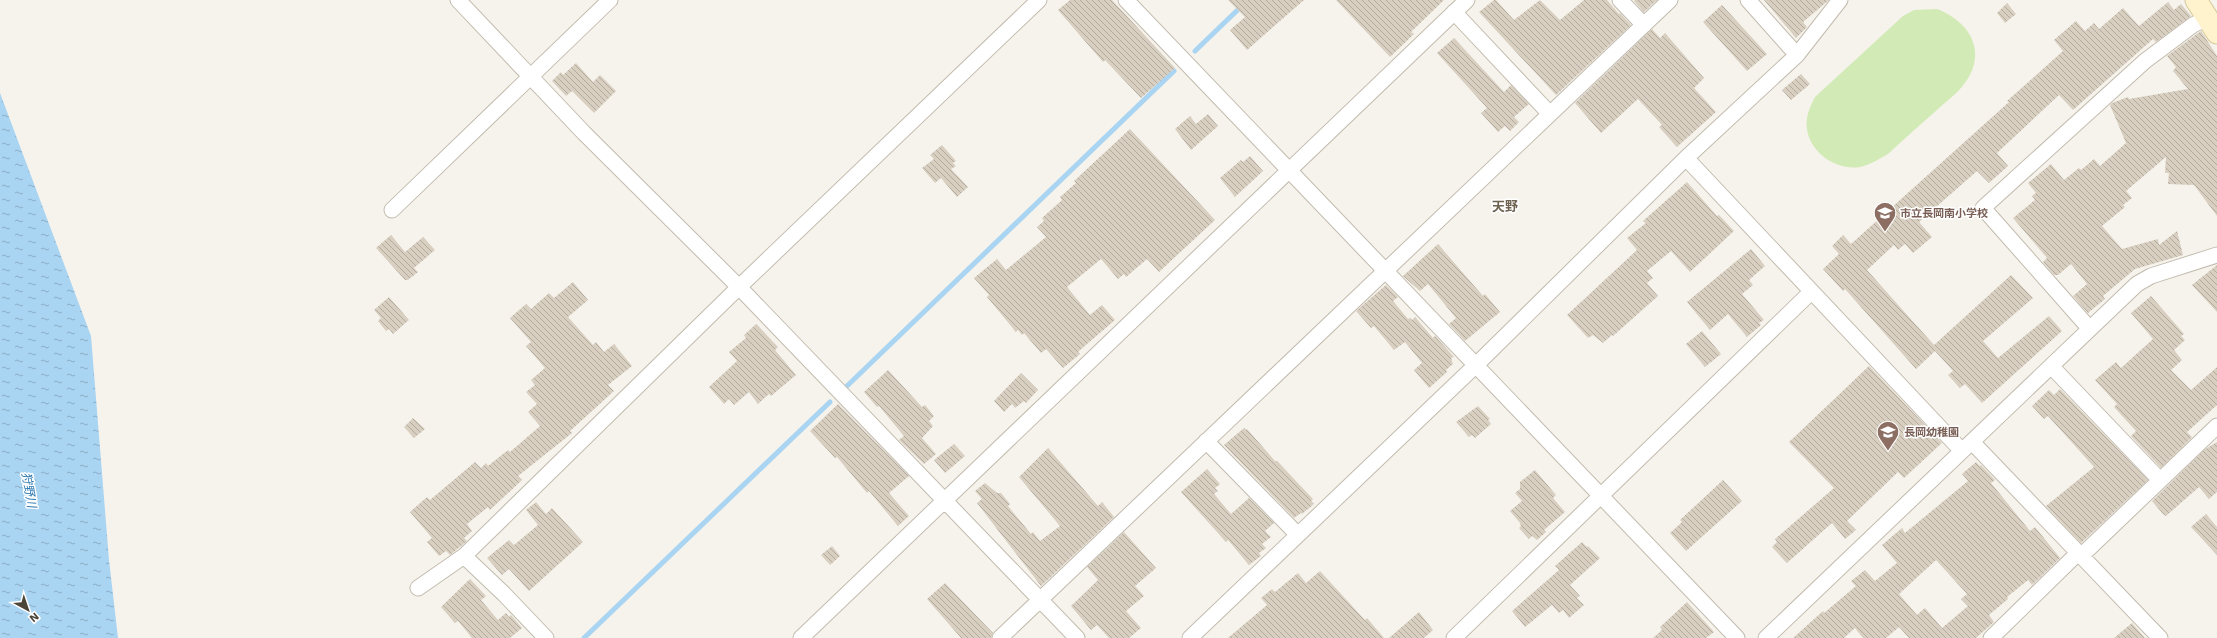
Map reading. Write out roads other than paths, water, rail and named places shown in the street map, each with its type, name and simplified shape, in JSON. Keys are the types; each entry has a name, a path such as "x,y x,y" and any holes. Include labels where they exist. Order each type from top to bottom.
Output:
{"main road":[{"path":"2196,0 2212,26"}],"street":[{"path":"458,0 584,133 739,287 1077,638"},
{"path":"392,210 610,0"},
{"path":"418,588 464,556 739,287 1039,0"},
{"path":"1126,0 1737,638"},
{"path":"801,638 1467,0"},
{"path":"1620,0 1644,25"},
{"path":"1000,638 1206,440 1670,0"},
{"path":"1748,0 1797,56"},
{"path":"1190,638 1476,365 1686,158 1797,56 1840,0"},
{"path":"1454,12 1550,114"},
{"path":"2090,329 1983,208 2145,61 2192,25 2212,26"},
{"path":"1686,158 1811,292 1967,447 2080,555 2160,638"},
{"path":"1766,638 2137,284 2151,276 2217,255"},
{"path":"1454,638 1602,497 1811,292"},
{"path":"2051,366 2160,480"},
{"path":"1991,638 2217,426"},
{"path":"1206,440 1298,535"},
{"path":"464,556 504,594 546,638"}],"water":[{"name":"狩野川","path":"0,93 91,336 109,560 118,638 0,638"}],"waterway":[{"path":"1195,51 1248,0"},
{"path":"847,386 1174,71"},
{"path":"584,638 830,402"}],"place":[{"name":"市立長岡南小学校","path":"1885,232"},
{"name":"長岡幼稚園","path":"1888,452"}],"district":[{"name":"天野","path":"1505,206"}]}
